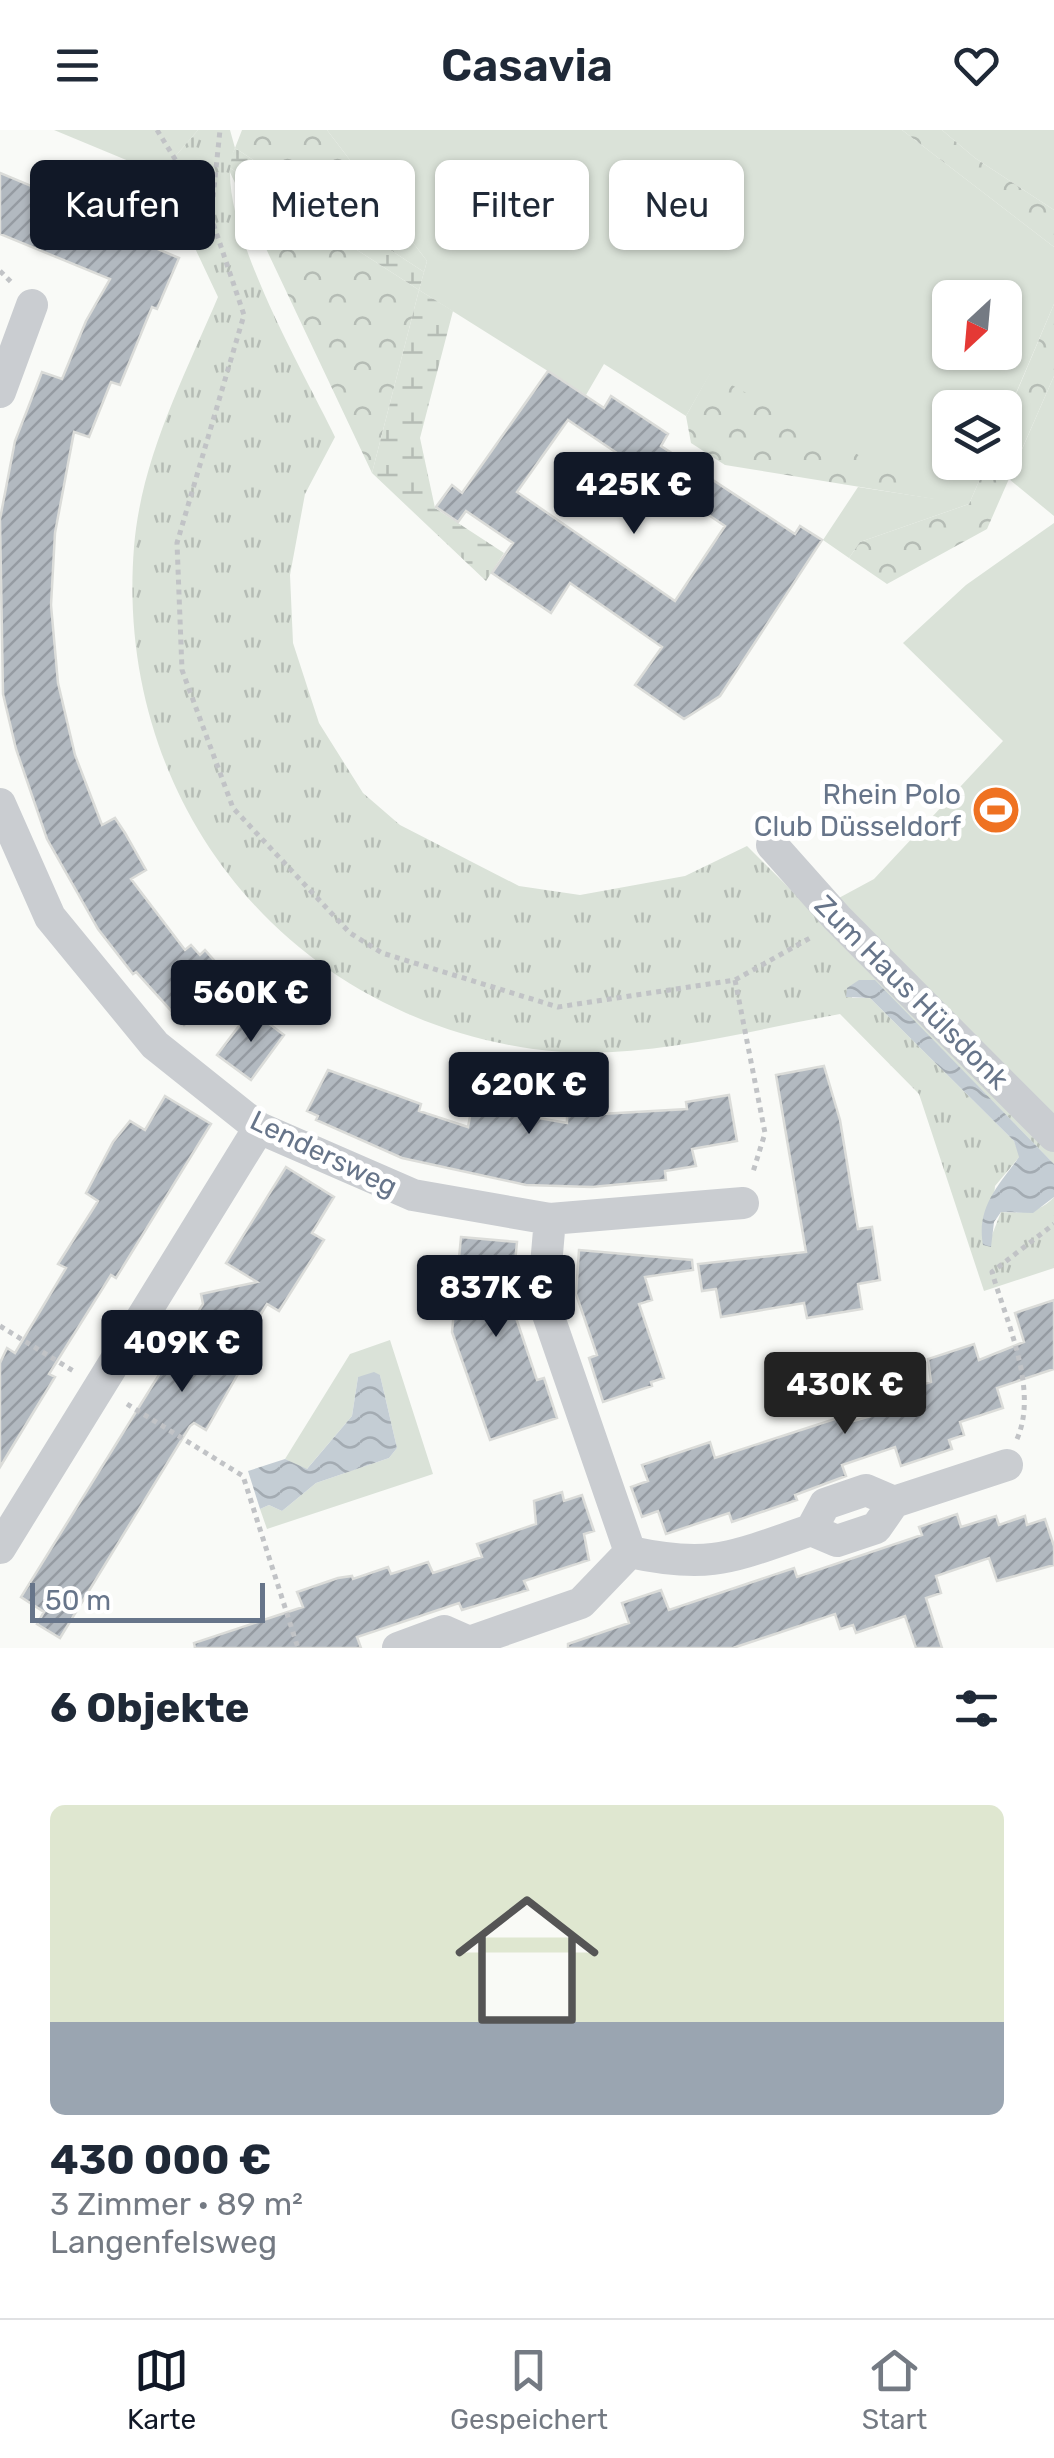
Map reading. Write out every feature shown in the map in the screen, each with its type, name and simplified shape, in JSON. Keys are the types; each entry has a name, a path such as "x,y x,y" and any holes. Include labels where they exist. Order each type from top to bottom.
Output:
{"street":[{"path":"0,392 32,305"},
{"name":"Lendersweg","path":"0,804 50,917 154,1045 259,1128 413,1195 550,1218 743,1203"},
{"name":"Zum Haus Hülsdonk","path":"772,846 837,918 1054,1136"},
{"path":"0,1548 259,1128"},
{"path":"550,1218 543,1300 630,1552"},
{"path":"630,1552 680,1563 719,1561 811,1530 837,1541 876,1528 894,1502 1007,1464"},
{"path":"398,1648 444,1631 468,1645 581,1603 630,1552"}],"path":[{"path":"157,130 176,160"},
{"path":"215,178 220,130"},
{"path":"215,229 244,315 177,543 182,670 233,808 350,933 382,953 558,1007 736,980 797,947 837,918"},
{"path":"736,980 766,1133 743,1203"},
{"path":"1007,1464 1024,1423 1022,1379 992,1272 1054,1224"},
{"path":"0,1326 243,1476 298,1648"}],"green space":[{"path":"54,130 198,130 172,160 126,160"},
{"path":"198,130 230,130 235,148 230,175 235,250 247,250 283,335 335,437 305,494 290,575 293,643 319,723 363,793 400,825 519,886 580,895 685,876 747,846 1054,1152 1054,1164 875,981 851,998 870,998 1014,1141 1020,1156 995,1186 990,1240 1001,1212 1030,1211 1054,1197 1054,1268 984,1291 919,1094 840,1014 648,1049 533,1049 443,1027 362,991 291,941 232,879 185,807 153,726 135,639 134,547 145,482 166,419 218,297 196,250 215,250 215,160 172,160"},
{"path":"242,130 327,130 350,160 253,160 235,148"},
{"path":"327,130 902,130 1054,247 1054,304 1017,390 932,390 932,480 980,480 969,504 860,542 849,558 823,540 858,487 936,499 710,374 686,416 604,364 586,395 419,290 427,261 415,245 415,160 350,160"},
{"path":"902,130 942,130 975,158 1054,210 1054,247"},
{"path":"942,130 1054,130 1054,210 975,158"},
{"path":"235,148 253,160 235,160 235,171 227,166"},
{"path":"415,245 427,261 424,272 390,250 415,250"},
{"path":"267,250 357,250 419,290 372,473"},
{"path":"357,250 390,250 424,272 419,290"},
{"path":"419,290 453,311 420,438 435,508 504,553 486,581 372,473"},
{"path":"1054,304 1054,376 1022,449 1022,390 1018,390"},
{"path":"710,373 940,500 725,465 691,443 686,416"},
{"path":"1054,376 1054,516 1010,480 1022,480 1022,449"},
{"path":"980,480 1008,480 987,529 887,584 849,558 860,542 969,504"},
{"name":"Rhein Polo Club Düsseldorf","path":"1054,523 1054,1119 837,899 874,879 1003,741 903,643 966,585"},
{"path":"390,1340 433,1474 267,1529 260,1509 269,1505 282,1511 316,1483 389,1458 397,1448 380,1375 358,1377 352,1416 306,1470 285,1459 350,1354"}],"water":[{"path":"859,980 875,980 1054,1164 1054,1197 1033,1213 1001,1212 994,1222 991,1247 983,1245 983,1219 991,1197 1019,1157 1014,1141 870,998 846,997 847,988"},
{"path":"374,1372 380,1375 397,1448 389,1458 316,1483 282,1511 269,1505 260,1509 248,1471 285,1459 307,1469 352,1416 358,1377"}],"building":[{"path":"0,173 30,186 30,246 0,234"},
{"path":"39,250 160,250 179,258 157,309 152,307 120,385 111,382 89,437 74,432 55,533 51,605 58,683 75,755 102,825 115,818 146,870 131,879 185,950 191,945 200,955 205,950 233,982 184,1025 136,972 133,974 98,929 47,839 16,749 3,694 0,519 15,441 42,372 62,379 86,321 110,279"},
{"path":"548,371 604,408 611,396 668,434 661,446 795,534 800,526 822,540 720,696 684,719 635,685 662,647 570,583 551,613 492,573 513,543 466,511 458,522 436,507 452,485 462,493","holes":["568,420 725,526 675,601 517,492"]},
{"path":"251,1010 284,1035 251,1080 217,1055"},
{"path":"824,1066 840,1120 858,1229 872,1227 880,1280 858,1284 862,1309 807,1318 804,1303 721,1317 716,1289 702,1291 698,1264 806,1252 776,1075"},
{"path":"328,1070 421,1104 419,1111 468,1127 472,1106 567,1123 567,1116 687,1109 686,1102 729,1095 737,1141 692,1149 696,1166 665,1171 666,1180 592,1187 526,1185 402,1158 316,1120 318,1116 307,1111"},
{"path":"165,1096 211,1124 116,1278 111,1275 49,1374 55,1377 0,1467 0,1363 7,1348 15,1353 66,1268 58,1264 98,1201 86,1193 113,1142 130,1121 145,1130"},
{"path":"286,1167 334,1197 312,1233 324,1240 279,1311 267,1304 238,1352 244,1356 234,1372 238,1374 206,1430 194,1423 190,1426 60,1638 37,1624 44,1612 21,1597 203,1304 201,1294 257,1282 226,1263"},
{"path":"461,1237 517,1242 511,1303 537,1380 544,1378 557,1418 490,1440 452,1332"},
{"path":"579,1250 692,1260 693,1270 645,1277 652,1300 639,1304 664,1378 651,1382 652,1386 603,1402 589,1358 597,1355 576,1294"},
{"path":"1054,1300 1054,1369 997,1388 1003,1408 960,1422 964,1435 949,1440 952,1449 901,1466 895,1447 842,1465 846,1476 795,1495 797,1500 732,1522 729,1513 666,1534 658,1511 642,1517 631,1487 648,1481 642,1465 710,1442 715,1458 847,1415 850,1422 896,1409 891,1395 931,1382 928,1359 974,1344 979,1360 1024,1342 1015,1313"},
{"path":"562,1492 564,1501 582,1495 594,1531 584,1534 589,1560 524,1581 528,1590 462,1610 459,1603 357,1637 361,1648 195,1648 194,1643 303,1607 297,1592 338,1578 353,1579 388,1567 391,1574 428,1562 433,1573 482,1557 477,1544 536,1524 534,1501"},
{"path":"957,1514 961,1527 996,1516 999,1525 1025,1516 1027,1525 1045,1519 1054,1546 1054,1565 997,1581 989,1558 936,1576 941,1593 926,1598 942,1648 916,1648 905,1616 856,1633 853,1625 840,1629 835,1614 733,1648 568,1648 568,1644 629,1623 622,1603 661,1590 669,1610 794,1568 797,1577 922,1535 919,1527"}],"place":[{"name":"Rhein Polo Club Düsseldorf","path":"996,810"}]}
